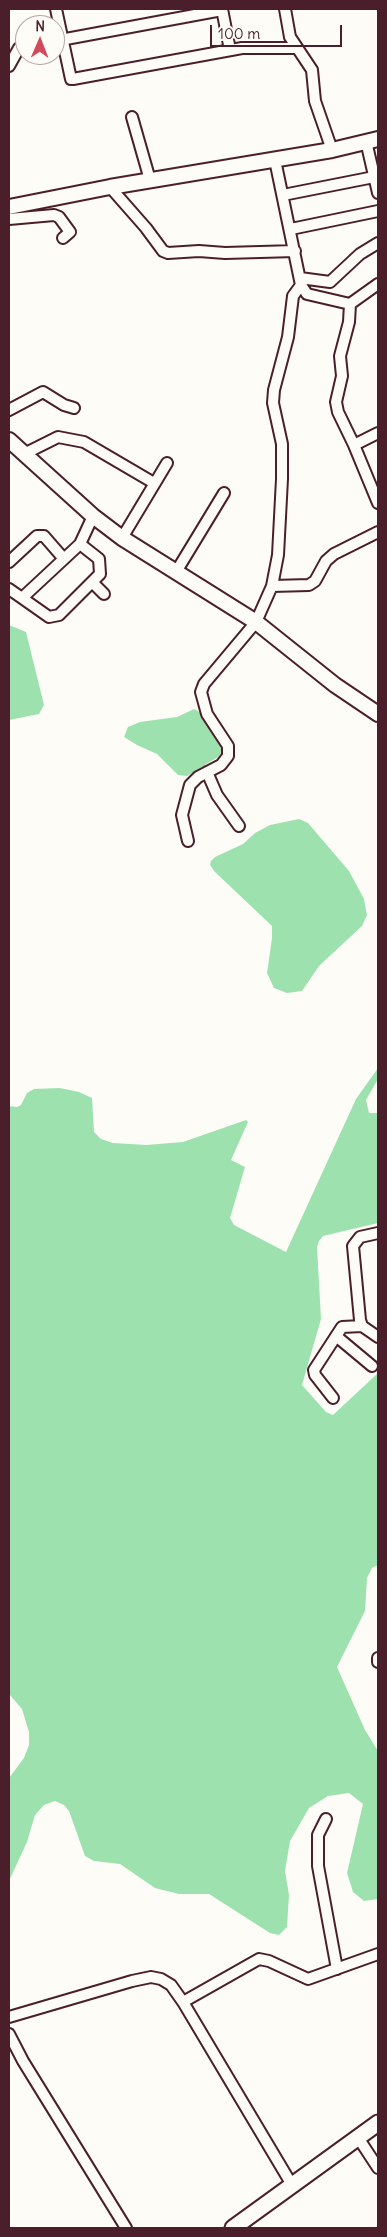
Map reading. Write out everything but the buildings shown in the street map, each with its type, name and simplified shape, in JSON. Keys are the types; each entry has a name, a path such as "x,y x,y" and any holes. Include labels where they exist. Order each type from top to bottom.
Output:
{"main road":[{"path":"233,2228 378,2124"}],"street":[{"path":"285,9 290,37 312,70 315,101 332,150"},
{"path":"65,40 222,10 230,50"},
{"path":"65,60 71,79 73,79 242,48 296,48"},
{"path":"9,66 15,51"},
{"path":"132,118 150,180"},
{"path":"9,207 110,187 332,150 372,140 374,177 378,194"},
{"path":"275,160 301,282 307,294 350,304 378,284"},
{"path":"283,195 374,177"},
{"path":"110,187 146,228 163,251 168,253 295,251"},
{"path":"290,229 378,211"},
{"path":"9,219 54,215 59,218 70,232 63,238"},
{"path":"301,282 330,282 360,254 378,243"},
{"path":"188,841 182,815 183,804 190,785 207,772 221,765 228,756 228,746 207,714 201,692 204,684 256,622 272,586 278,555 282,479 282,444 273,403 274,390 288,337 293,296 301,282"},
{"path":"350,304 349,322 340,356 342,376 336,407 378,503"},
{"path":"9,410 43,392 64,405 74,408"},
{"path":"354,445 378,433"},
{"path":"24,454 58,437 84,442 154,483"},
{"path":"9,440 93,516 122,538 256,622 335,684 378,714"},
{"path":"122,538 167,463"},
{"path":"176,572 224,493"},
{"path":"22,598 80,544 93,516"},
{"path":"272,586 309,585 315,581 326,562 334,554 378,532"},
{"path":"9,562 37,536 44,536 64,559"},
{"path":"9,589 49,617 59,615 100,574 98,559 80,544"},
{"path":"92,582 104,594"},
{"path":"207,772 216,795 239,826"},
{"path":"378,1233 360,1237 353,1246 360,1320 362,1326 378,1337"},
{"path":"333,1398 315,1375 314,1370 342,1327 362,1326"},
{"path":"336,1336 372,1366"},
{"path":"326,1819 318,1835 318,1866 337,1969"},
{"path":"183,2002 259,1959 269,1961 308,1979 378,1954"},
{"path":"9,2017 132,1981 151,1978 161,1979 170,1985 183,2002 292,2185"},
{"path":"9,2034 23,2061 126,2228"},
{"path":"359,2139 378,2168"}],"green space":[{"path":"9,625 26,632 44,705 39,714 9,720"},
{"path":"194,709 198,711 211,727 222,752 218,757 187,776 178,775 157,754 124,737 128,727 140,722 177,717"},
{"path":"299,819 308,823 349,871 364,899 367,915 362,926 319,966 302,991 287,993 274,988 267,973 272,926 210,865 215,857 243,844 255,833 270,825"},
{"path":"378,1068 378,1079 366,1100 369,1113 378,1113 378,1223 323,1236 319,1241 317,1247 321,1319 302,1385 326,1412 333,1415 378,1373 378,1565 372,1568 367,1578 365,1611 337,1667 365,1730 378,1751 378,1899 364,1901 353,1892 347,1873 363,1804 349,1793 328,1796 309,1808 290,1841 285,1871 289,1895 287,1927 279,1935 270,1933 209,1894 179,1894 155,1888 120,1864 94,1861 85,1856 69,1811 64,1805 55,1801 44,1805 35,1815 27,1842 9,1881 9,1778 24,1758 29,1745 29,1732 22,1709 9,1694 9,1106 17,1107 21,1105 27,1093 34,1089 60,1088 79,1092 92,1098 94,1132 101,1139 113,1143 146,1145 183,1142 246,1120 248,1122 231,1160 245,1167 230,1218 234,1225 286,1252 356,1099"}]}
